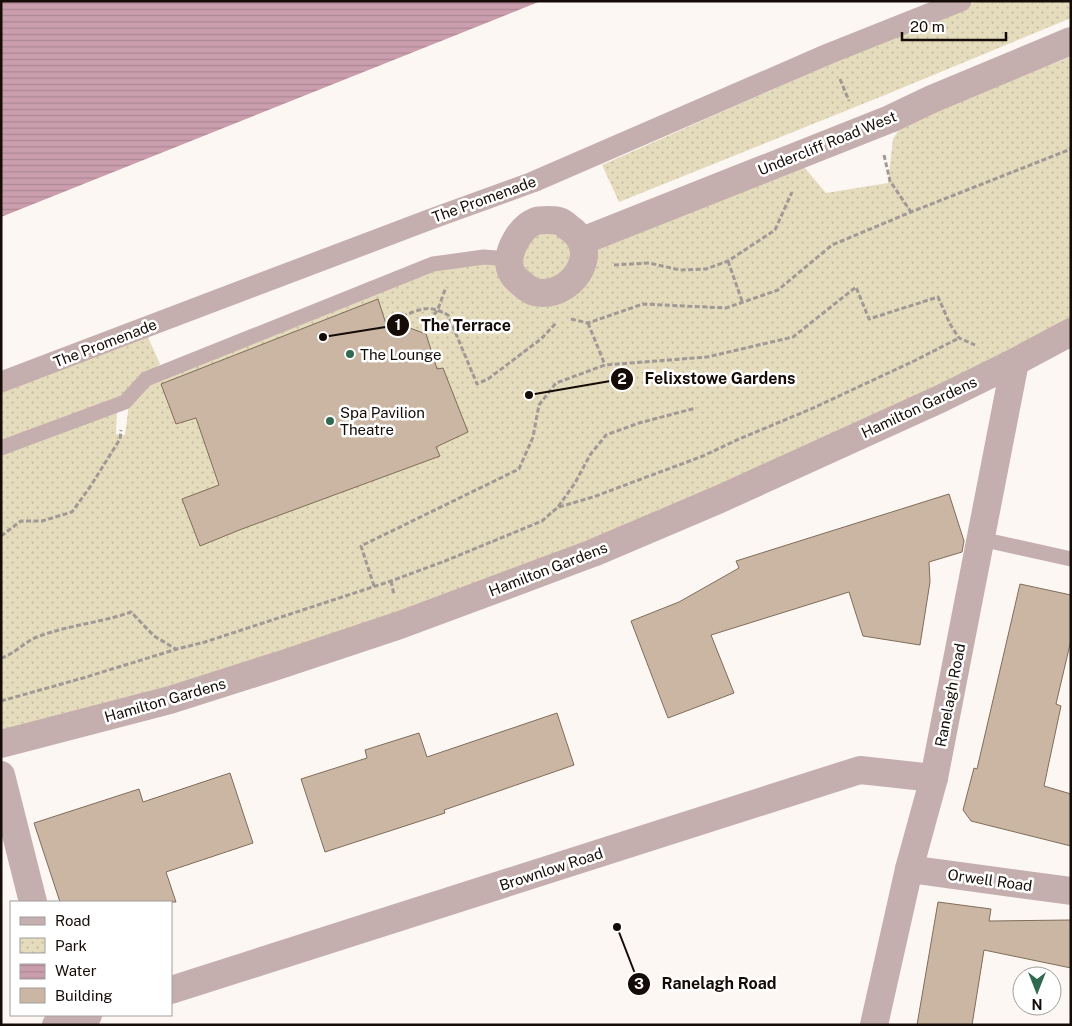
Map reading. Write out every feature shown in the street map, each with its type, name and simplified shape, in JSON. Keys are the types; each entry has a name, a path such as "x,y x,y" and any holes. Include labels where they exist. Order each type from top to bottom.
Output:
{"street":[{"name":"The Promenade","path":"1,382 533,182 828,54 961,1"},
{"name":"Undercliff Road West","path":"509,259 513,276 531,290 541,293 563,287 574,279 581,254 813,150 1071,41"},
{"path":"509,259 514,241 522,230 535,222 547,220 559,221 573,230 581,254"},
{"name":"Hamilton Gardens","path":"1,744 170,700 280,665 400,625 593,553 720,499 940,399 1071,332"},
{"name":"Ranelagh Road","path":"874,1025 909,869 934,778 1015,362"},
{"name":"Brownlow Road","path":"172,990 860,770 934,778"},
{"path":"1,775 33,901"},
{"name":"Orwell Road","path":"909,869 1071,891"}],"lane":[{"path":"1,448 125,402 146,379 434,264 484,257 509,259"},
{"path":"981,539 1071,559"}],"path":[{"path":"828,54 862,130"},
{"path":"571,319 588,323 643,304 726,308 778,290 832,245 1071,149"},
{"path":"581,254 649,263 680,270 706,269 728,261 774,230 813,150"},
{"path":"890,181 911,212"},
{"path":"728,261 742,301"},
{"path":"374,586 361,546 519,469 533,437 539,405 556,383 605,365 707,357 793,337 856,288 869,319 938,297 950,324"},
{"path":"402,316 426,308 438,309 448,315 477,384 488,379 541,339 557,322"},
{"path":"430,321 438,309"},
{"path":"588,323 605,365"},
{"path":"558,508 703,456 811,409 959,338"},
{"path":"1,536 21,521 42,521 72,512 120,439 125,402"},
{"path":"1,701 205,642 391,581 542,521 558,508 575,483 590,455 606,435 639,423 696,408"},
{"path":"1,658 9,656 36,637 74,625 118,617 131,612 154,636 177,649"}],"green space":[{"path":"978,1 1071,1 1071,18 619,202 602,165 864,49"},
{"path":"1071,57 1071,321 940,387 682,503 484,584 139,697 1,730 1,453 117,411 116,434 125,435 129,404 146,384 433,269 506,261 532,293 587,253 804,167 826,193 888,183 893,139 905,120"},
{"path":"534,226 574,237 569,278 528,284 518,245"},
{"path":"147,335 160,364 122,399 1,444 1,390"}],"water":[{"path":"1,1 541,1 1,217"}],"building":[{"name":"Spa Pavilion Theatre","path":"378,299 388,330 407,327 426,334 437,369 443,368 468,432 436,447 440,456 200,546 182,499 219,485 196,418 176,424 161,384"},
{"path":"949,494 964,541 962,552 929,562 930,582 920,645 863,636 849,592 711,635 734,693 668,718 631,621 679,602 739,568 736,561"},
{"path":"1020,584 1071,595 1071,640 1056,704 1061,706 1044,786 1071,794 1071,846 971,821 963,810 974,768 977,769"},
{"path":"557,713 574,765 444,810 445,813 325,852 301,779 367,758 365,750 419,733 427,757"},
{"path":"230,773 253,843 166,872 176,902 60,901 34,823 139,789 143,802"},
{"path":"938,902 991,909 989,921 1071,920 1071,968 984,950 972,1025 917,1025"}],"place":[{"name":"The Terrace","path":"323,337"},
{"name":"The Lounge","path":"350,354"},
{"name":"Felixstowe Gardens","path":"529,395"},
{"name":"Spa Pavilion Theatre","path":"330,421"},
{"name":"Ranelagh Road","path":"617,927"}]}
